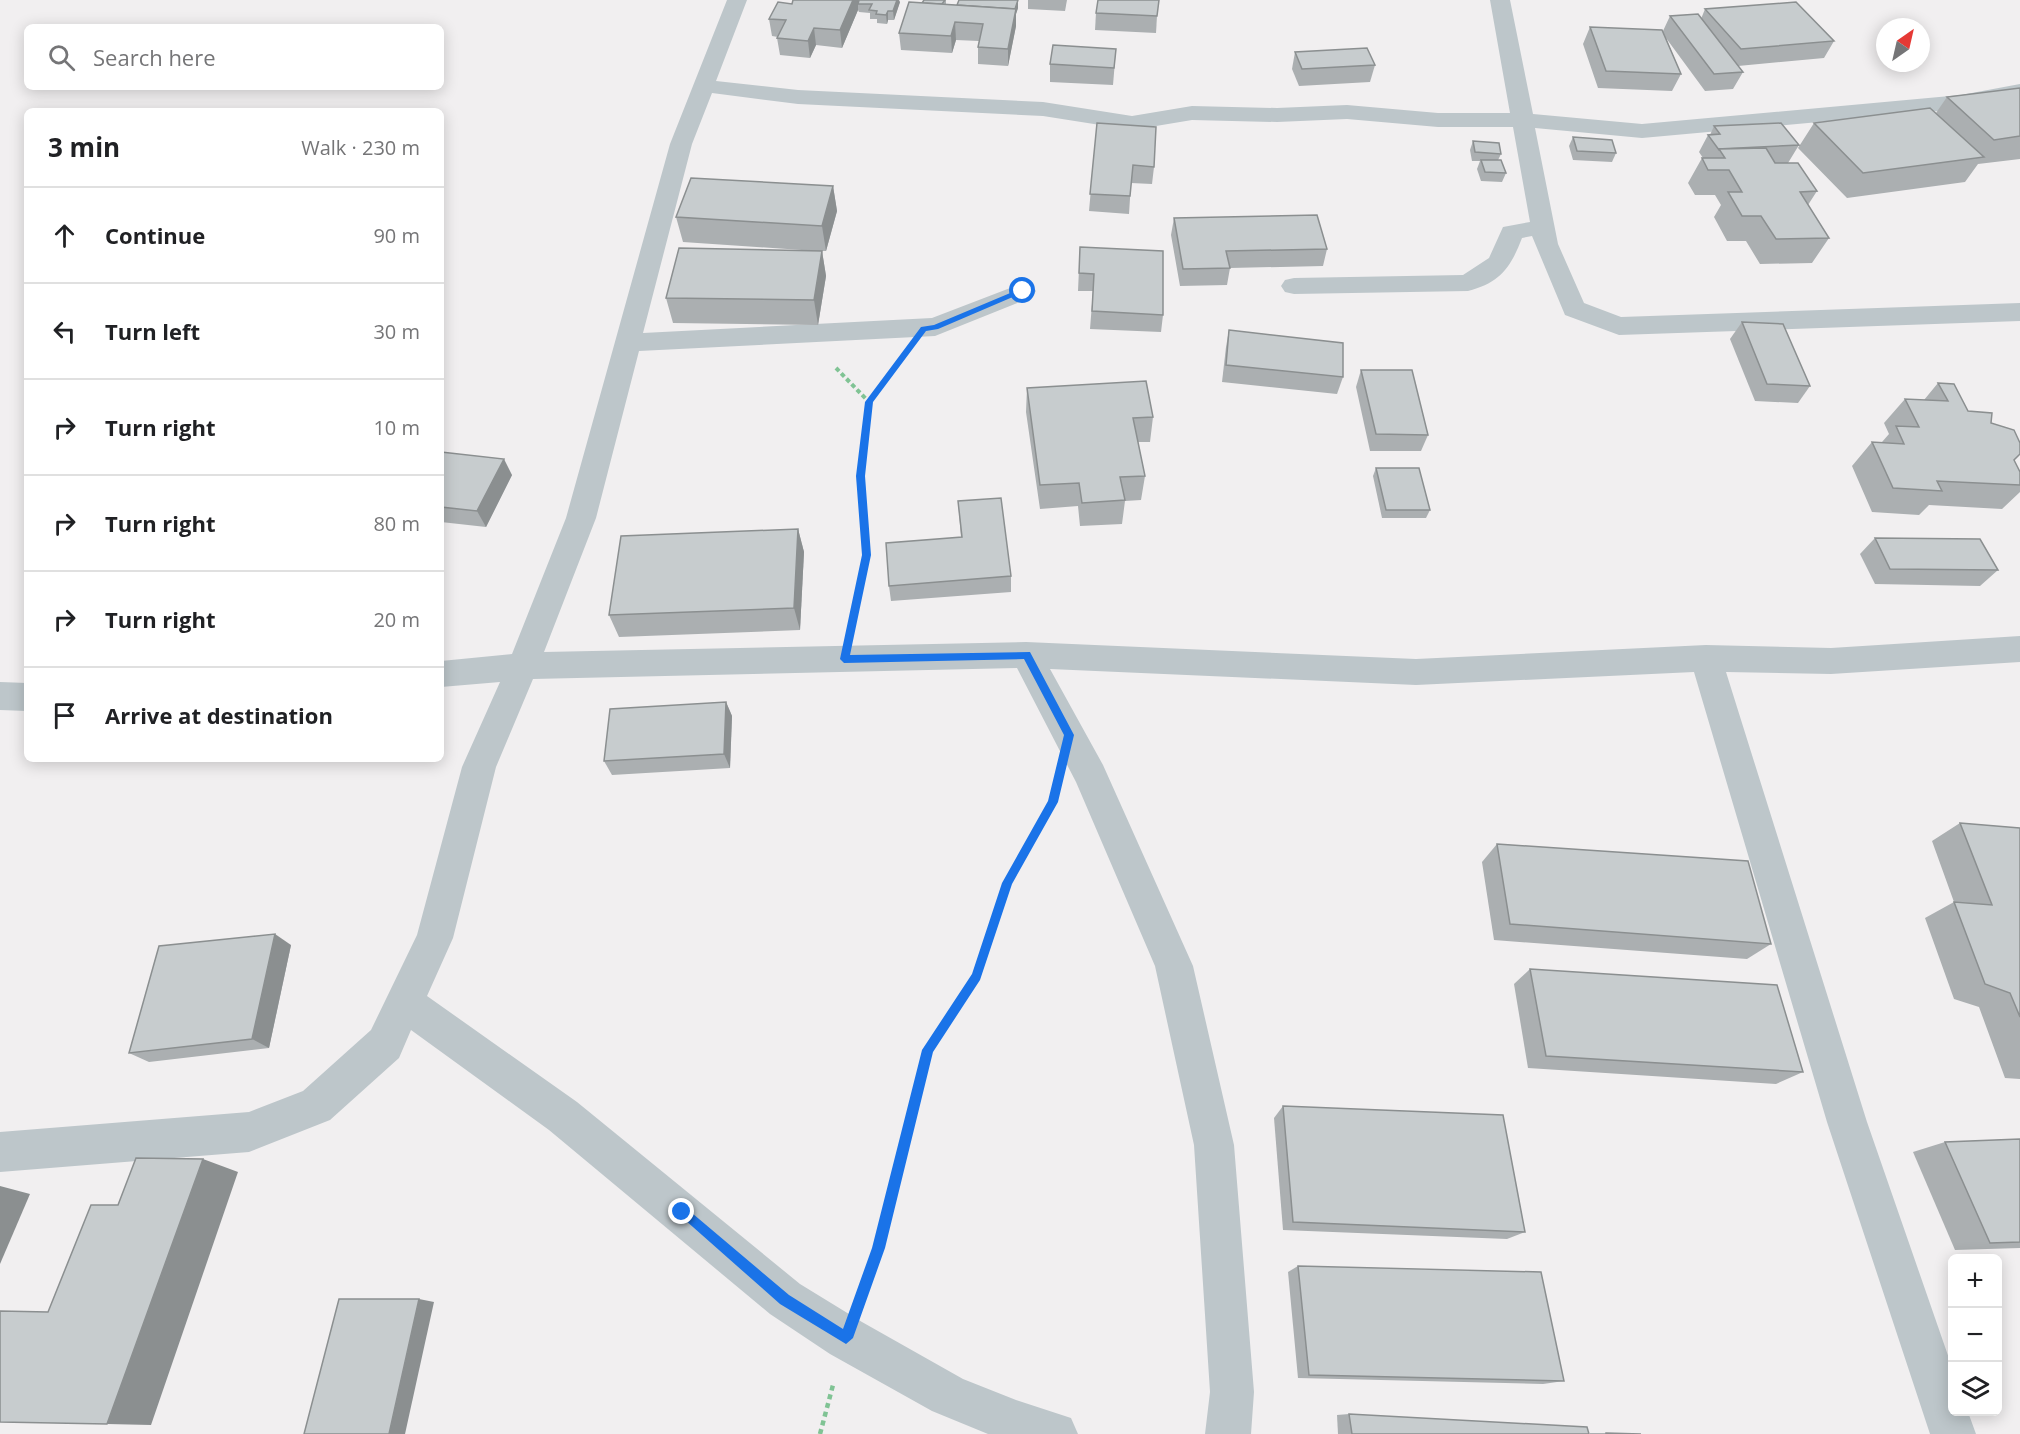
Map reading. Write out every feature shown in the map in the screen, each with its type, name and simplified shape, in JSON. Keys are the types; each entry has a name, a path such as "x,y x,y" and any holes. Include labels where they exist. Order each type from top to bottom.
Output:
{"street":[{"path":"0,1152 249,1132 316,1106 385,1044 435,938 479,767 523,666 581,518 681,144 737,0"},
{"path":"1500,0 1546,244 1574,309 1619,326 2020,312"},
{"path":"704,86 798,97 1043,109 1132,123 1192,113 1277,115 1347,112 1438,120 1521,120 1642,131 1961,102 2020,91"},
{"path":"1294,286 1468,283 1500,262 1512,232 1543,227"},
{"path":"629,343 935,327 1023,291"},
{"path":"444,674 523,666 1026,655 1416,672 1706,658 1831,661 2020,650"},
{"path":"1026,655 1091,776 1174,966 1214,1145 1232,1392 1228,1434"},
{"path":"1706,658 1833,1077 1953,1434"},
{"path":"0,696 24,697"},
{"path":"404,1002 562,1116 785,1299 846,1338 948,1395 1016,1423 1055,1434"}],"path":[{"path":"844,659 866,555 861,476 869,402 924,328"},
{"path":"820,1434 846,1338 878,1248 927,1050 976,976 1008,883 1053,802 1069,735"}],"building":[{"path":"793,0 853,0 840,30 814,28 808,41 777,38 786,20 769,19 778,2 792,4"},
{"path":"859,0 897,0 893,11 888,11 886,15 876,14 877,11 869,10 872,4 858,4"},
{"path":"924,0 945,0 942,4 922,3"},
{"path":"959,0 1018,0 1015,9 957,5"},
{"path":"1098,0 1159,0 1157,16 1096,13"},
{"path":"909,2 1016,9 1008,49 978,47 983,24 955,22 951,36 899,33"},
{"path":"1796,2 1834,41 1741,49 1705,9"},
{"path":"1698,14 1743,72 1714,74 1670,16"},
{"path":"1590,27 1662,30 1681,74 1606,71"},
{"path":"1053,45 1116,49 1114,68 1050,64"},
{"path":"1367,48 1375,65 1302,69 1295,52"},
{"path":"2020,88 2020,136 1994,140 1947,97"},
{"path":"1930,108 1984,157 1863,173 1814,123"},
{"path":"1097,123 1156,127 1154,167 1133,165 1130,196 1090,194"},
{"path":"1781,123 1799,145 1719,150 1708,135 1720,134 1714,126"},
{"path":"1573,137 1612,140 1616,153 1577,151"},
{"path":"1473,141 1499,143 1501,154 1475,152"},
{"path":"1766,148 1775,163 1798,163 1817,191 1800,192 1829,238 1776,239 1761,216 1742,216 1728,192 1742,192 1729,170 1708,170 1702,158 1725,158 1719,149"},
{"path":"1481,160 1501,160 1506,173 1485,172"},
{"path":"691,178 833,186 822,226 676,217"},
{"path":"1317,215 1327,249 1226,251 1230,268 1183,269 1174,218"},
{"path":"1080,247 1163,251 1163,315 1092,311 1094,274 1079,273"},
{"path":"679,248 822,251 814,300 666,298"},
{"path":"1742,322 1783,324 1810,386 1767,384"},
{"path":"1229,330 1343,343 1343,377 1226,365"},
{"path":"1361,370 1412,370 1428,435 1376,434"},
{"path":"1146,381 1153,417 1133,418 1145,476 1120,477 1125,500 1082,503 1079,483 1040,485 1027,388"},
{"path":"1938,383 1954,384 1968,411 1992,413 1991,423 2014,430 2020,443 2020,454 2014,460 2020,472 2020,485 1937,481 1942,491 1893,488 1872,442 1904,444 1896,426 1919,427 1905,399 1948,401"},
{"path":"444,452 504,459 477,511 444,507"},
{"path":"1376,468 1419,468 1430,510 1386,510"},
{"path":"1001,498 1011,576 889,586 886,543 962,537 958,501"},
{"path":"798,529 794,608 609,615 621,536"},
{"path":"1875,538 1980,539 1998,570 1890,569"},
{"path":"726,702 724,754 604,761 610,709"},
{"path":"1960,823 2020,828 2020,1017 2010,993 1985,984 1954,902 1992,905"},
{"path":"1497,844 1748,861 1771,944 1510,924"},
{"path":"275,934 252,1039 129,1053 159,946"},
{"path":"1530,969 1777,985 1803,1072 1546,1056"},
{"path":"1283,1106 1503,1115 1525,1232 1293,1222"},
{"path":"2020,1139 2020,1242 1990,1243 1945,1142"},
{"path":"136,1158 203,1159 107,1424 0,1422 0,1311 48,1312 91,1205 118,1205"},
{"path":"1298,1266 1541,1272 1564,1381 1309,1375"},
{"path":"339,1299 419,1299 389,1434 304,1434"},
{"path":"1349,1414 1587,1427 1589,1434 1352,1434"}],"route":[{"path":"682,1212 785,1299 846,1338 878,1248 900,1151 927,1050 976,976 1008,883 1053,802 1069,735 1026,655 844,659 866,555 861,476 869,402 924,328 935,327 1023,291"}]}
